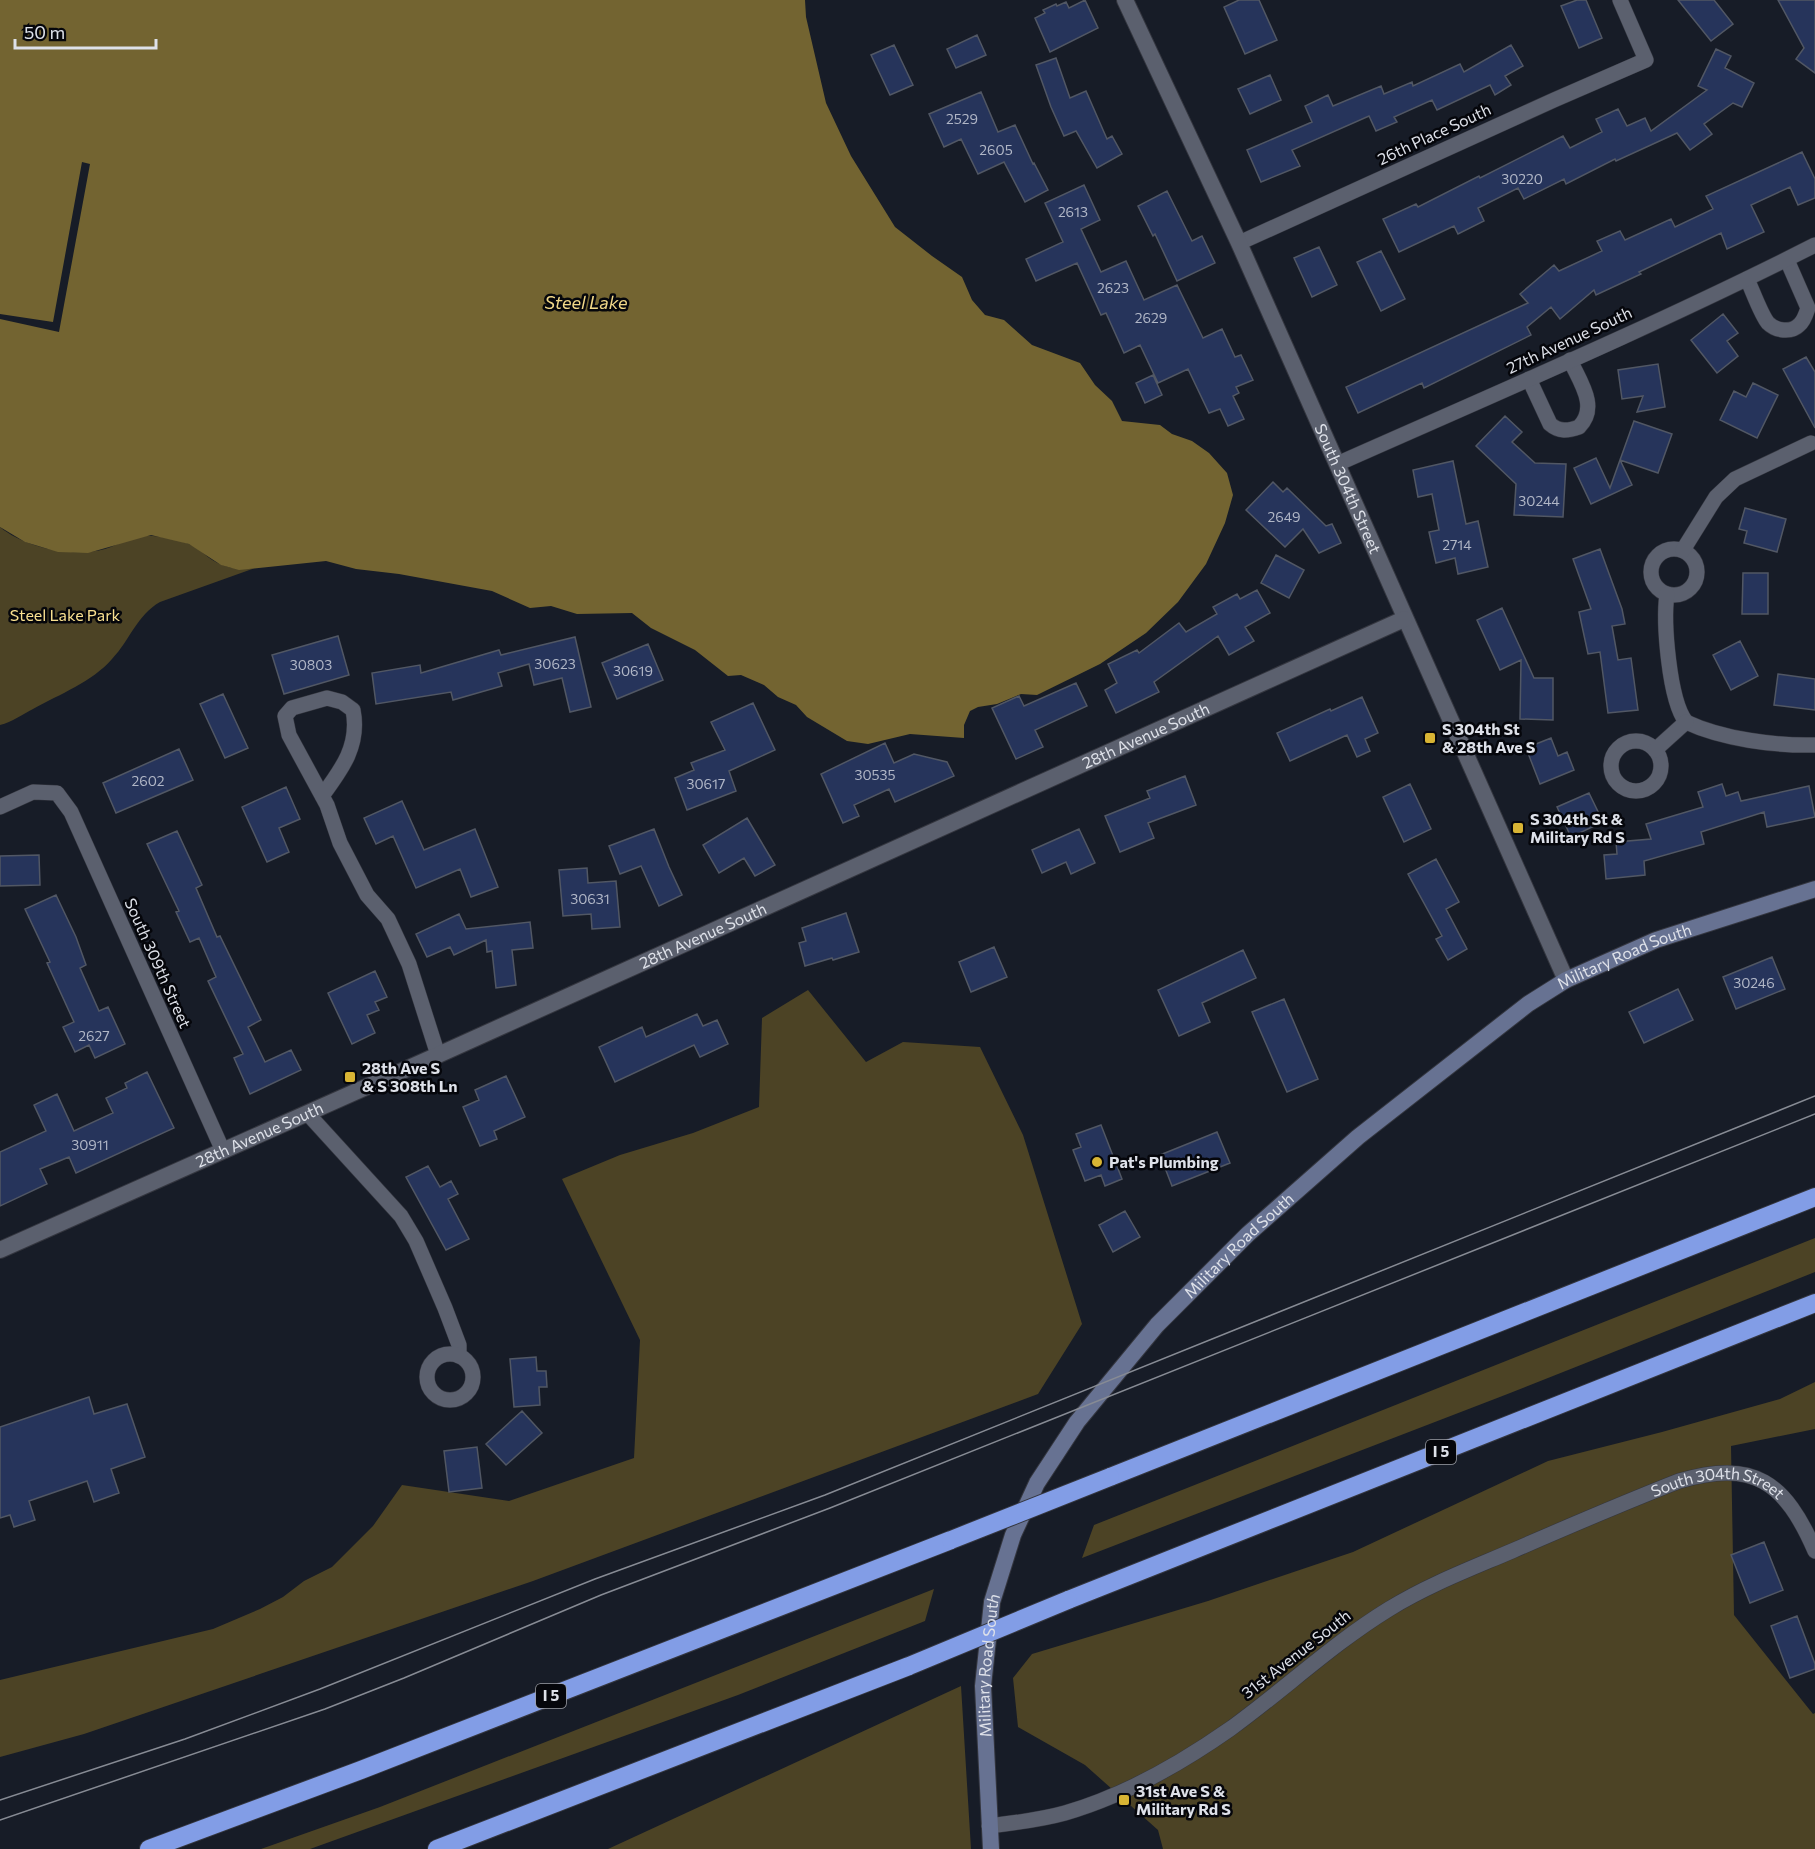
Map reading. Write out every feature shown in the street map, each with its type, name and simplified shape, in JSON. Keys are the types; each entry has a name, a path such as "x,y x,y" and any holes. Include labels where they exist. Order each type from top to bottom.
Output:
{"highway":[{"name":"I 5","path":"149,1849 362,1770 951,1540 1815,1197"},
{"name":"I 5","path":"437,1849 909,1666 1068,1600 1815,1303"}],"main road":[{"name":"Military Road South","path":"992,1849 983,1686 992,1602 1012,1535 1032,1493 1077,1422 1156,1326 1248,1234 1366,1130 1504,1022 1566,980 1656,940 1815,889"}],"street":[{"name":"South 304th Street","path":"1125,0 1239,243 1566,980"},
{"name":"26th Place South","path":"1239,243 1646,60 1620,0"},
{"name":"27th Avenue South","path":"1337,464 1529,379 1747,279 1815,245"},
{"path":"1747,279 1768,323 1777,329 1789,330 1798,326 1808,308 1787,260"},
{"path":"1529,379 1550,424 1556,429 1564,430 1579,427 1588,415 1588,402 1570,360"},
{"path":"1683,550 1716,497 1735,479 1811,443"},
{"path":"1673,548 1683,550 1697,564 1697,579 1688,591 1675,595 1667,594 1660,591 1651,577 1653,561 1665,550 1673,548"},
{"path":"1667,594 1665,623 1675,695 1678,708 1686,722 1726,737 1815,745"},
{"name":"28th Avenue South","path":"0,1250 308,1114 1404,619"},
{"path":"322,796 344,766 353,744 356,723 353,710 342,702 327,698 292,708 285,716 289,735 322,796 327,805 340,843 366,894 388,919 409,964 438,1055"},
{"path":"1655,750 1686,722"},
{"name":"South 309th Street","path":"0,807 33,792 57,793 71,812 223,1151"},
{"path":"308,1114 401,1216 416,1241 445,1308 459,1345 459,1356"},
{"name":"South 304th Street","path":"1626,1502 1694,1476 1729,1472 1747,1474 1769,1484 1782,1496 1797,1515 1815,1551"},
{"name":"31st Avenue South","path":"989,1826 1032,1820 1065,1812 1101,1800 1141,1782 1202,1748 1231,1728 1338,1644 1392,1607 1434,1584 1626,1502"}],"green space":[{"name":"Steel Lake Park","path":"0,527 22,541 64,552 92,552 141,536 162,537 189,544 224,566 242,569 255,568 160,602 145,614 118,652 95,674 65,693 0,725"},
{"path":"808,990 866,1062 903,1042 980,1047 1023,1135 1082,1324 1038,1394 533,1581 84,1734 0,1757 0,1680 213,1629 260,1609 283,1597 304,1581 332,1567 373,1526 402,1485 509,1501 634,1458 640,1340 562,1179 620,1155 693,1133 759,1107 762,1018"},
{"path":"1815,1238 1815,1272 1505,1395 1082,1558 1094,1525"},
{"path":"1815,1382 1815,1429 1731,1446 1734,1615 1813,1714 1815,1713 1815,1849 1163,1849 1158,1830 1085,1765 1018,1727 1013,1678 1032,1654 1208,1601 1353,1552 1548,1461 1780,1399"},
{"path":"934,1589 925,1621 738,1695 310,1849 261,1849 380,1807"},
{"path":"961,1686 971,1849 608,1849"}],"water":[{"name":"Steel Lake","path":"0,0 805,0 806,17 826,103 851,156 895,227 962,277 972,300 985,315 1004,320 1032,345 1080,363 1095,385 1112,401 1122,421 1160,425 1172,434 1192,441 1209,453 1227,473 1233,495 1225,523 1206,564 1178,602 1146,633 1100,664 1037,695 1021,694 997,704 978,707 970,711 964,725 964,738 910,734 868,744 847,741 807,717 796,705 778,697 764,685 741,675 728,676 695,650 651,628 632,613 577,614 551,606 530,608 492,591 399,574 356,569 326,561 239,570 221,565 189,544 151,535 88,553 58,552 25,542 0,527"}],"pier":[{"path":"82,162 90,164 59,332 0,319 0,314 53,322"}],"building":[{"path":"1085,0 1098,28 1050,52 1035,18 1045,13 1043,10 1056,4 1057,6 1066,2 1069,8"},
{"path":"1239,0 1259,0 1277,40 1245,54 1224,7"},
{"path":"1577,0 1586,0 1602,38 1579,48 1561,6"},
{"path":"1678,0 1714,0 1733,24 1711,41"},
{"path":"1778,0 1815,0 1815,73 1796,59 1804,48"},
{"path":"977,35 986,55 956,68 947,49"},
{"path":"894,45 913,85 890,95 871,55"},
{"path":"1511,45 1523,66 1505,76 1511,85 1495,95 1490,85 1437,110 1432,100 1394,117 1397,122 1376,131 1369,116 1292,150 1300,166 1261,182 1247,150 1312,122 1305,106 1328,95 1333,106 1381,86 1384,94 1412,82 1413,86 1460,64 1464,72"},
{"path":"1716,49 1731,56 1725,68 1754,83 1742,107 1733,103 1704,124 1712,134 1690,150 1677,133 1616,161 1615,159 1566,184 1564,179 1524,199 1518,188 1478,208 1484,221 1458,234 1454,226 1399,252 1383,219 1416,204 1418,207 1563,136 1570,148 1602,132 1596,119 1618,109 1627,126 1645,118 1651,131 1707,90 1698,86"},
{"path":"1056,58 1070,98 1086,91 1107,139 1112,136 1122,154 1097,168 1076,131 1064,136 1051,107 1036,65"},
{"path":"1270,75 1281,100 1250,114 1238,89"},
{"path":"981,92 998,132 1015,125 1048,190 1025,202 1004,162 978,174 961,139 944,147 929,114"},
{"path":"1802,152 1815,179 1815,198 1798,205 1790,187 1751,205 1764,232 1727,249 1721,233 1596,295 1594,290 1560,319 1551,307 1527,327 1531,335 1424,388 1422,383 1358,413 1346,387 1528,303 1520,294 1554,265 1559,271 1602,251 1597,241 1620,231 1625,240 1671,219 1675,227 1713,209 1706,196"},
{"path":"1084,185 1100,220 1081,229 1101,272 1126,261 1144,300 1177,285 1203,338 1222,329 1235,357 1241,355 1253,380 1236,387 1239,393 1233,396 1244,419 1228,426 1220,409 1209,413 1188,369 1158,383 1140,345 1124,353 1106,313 1101,315 1077,263 1036,281 1026,259 1063,242 1045,203"},
{"path":"1167,191 1192,241 1202,236 1215,263 1177,281 1155,234 1153,236 1138,206"},
{"path":"1319,247 1337,285 1312,297 1294,258"},
{"path":"1381,251 1405,299 1381,311 1357,262"},
{"path":"1723,314 1738,333 1727,341 1738,356 1717,373 1691,340"},
{"path":"1806,357 1815,372 1815,428 1783,369"},
{"path":"1658,364 1665,407 1637,412 1643,396 1622,399 1618,370"},
{"path":"1153,375 1162,395 1145,403 1136,383"},
{"path":"1753,383 1778,395 1757,438 1720,420 1734,391 1746,397"},
{"path":"1505,416 1522,432 1512,442 1535,463 1566,464 1563,517 1514,515 1516,484 1476,446"},
{"path":"1634,421 1672,434 1658,473 1620,460"},
{"path":"1596,458 1610,488 1620,460 1632,485 1591,504 1574,468"},
{"path":"1453,461 1466,524 1478,521 1488,567 1458,574 1455,558 1436,563 1429,532 1439,530 1432,494 1418,497 1413,470"},
{"path":"1273,482 1283,492 1287,488 1326,526 1332,524 1341,543 1319,553 1303,529 1285,547 1246,510"},
{"path":"1745,508 1786,519 1777,552 1744,543 1747,531 1739,529"},
{"path":"1600,549 1622,609 1625,624 1612,626 1618,660 1631,658 1638,710 1608,713 1600,652 1588,654 1579,612 1591,609 1573,559"},
{"path":"1276,555 1304,570 1289,598 1261,583"},
{"path":"1743,573 1768,573 1768,614 1742,614"},
{"path":"1257,590 1270,613 1245,627 1254,641 1229,655 1218,636 1154,682 1159,692 1116,713 1105,690 1117,683 1108,664 1137,650 1139,653 1179,623 1186,632 1217,614 1213,607 1237,594 1240,599"},
{"path":"1502,608 1534,678 1553,678 1553,720 1520,719 1521,660 1500,670 1477,620"},
{"path":"338,636 349,675 284,694 272,655"},
{"path":"575,637 591,707 570,712 562,678 534,685 529,664 498,673 502,686 453,700 451,692 376,704 372,673 420,665 421,673 499,650 501,655"},
{"path":"1740,641 1758,676 1731,690 1713,655"},
{"path":"648,644 663,680 617,699 602,663"},
{"path":"1778,674 1815,679 1815,710 1774,705"},
{"path":"1076,683 1087,706 1035,730 1043,747 1016,759 992,708 1019,696 1024,706"},
{"path":"223,694 248,748 225,758 200,704"},
{"path":"1362,697 1378,733 1365,739 1370,751 1357,757 1347,735 1290,761 1277,733"},
{"path":"753,703 775,750 729,771 736,791 687,810 675,778 694,770 691,763 725,750 711,722"},
{"path":"1551,738 1558,756 1567,752 1574,770 1540,784 1526,748"},
{"path":"885,743 894,763 914,754 947,762 954,776 895,802 889,789 854,805 859,816 843,823 821,774"},
{"path":"179,749 193,780 116,813 103,783"},
{"path":"1185,776 1196,805 1148,823 1154,838 1120,852 1105,816 1150,798 1147,791"},
{"path":"1410,784 1431,829 1404,842 1383,797"},
{"path":"1722,784 1726,796 1738,792 1741,801 1809,786 1815,817 1767,827 1764,812 1701,832 1704,844 1644,861 1645,875 1606,879 1604,855 1617,854 1616,842 1651,839 1646,824 1703,807 1698,792"},
{"path":"286,787 300,819 279,828 289,852 267,862 242,807"},
{"path":"1589,793 1603,822 1571,837 1557,807"},
{"path":"402,801 424,850 475,829 498,887 471,897 460,869 416,888 393,836 376,844 364,818"},
{"path":"747,818 775,865 755,876 744,858 719,873 703,845"},
{"path":"654,829 682,895 659,906 641,866 620,874 609,846"},
{"path":"1079,829 1095,863 1071,874 1066,862 1042,873 1032,850"},
{"path":"177,831 202,885 196,888 217,937 220,936 261,1020 248,1027 265,1062 291,1050 301,1070 250,1094 234,1058 243,1054 208,981 216,977 199,938 190,942 176,912 179,911 147,844"},
{"path":"39,855 40,885 0,886 0,856"},
{"path":"1436,859 1459,902 1446,909 1467,949 1448,960 1436,939 1442,936 1408,874"},
{"path":"587,868 588,883 616,881 620,927 592,929 591,914 563,916 559,870"},
{"path":"56,895 76,937 86,965 80,968 99,1011 108,1007 125,1044 95,1058 89,1045 75,1052 63,1027 74,1022 47,963 50,962 25,909"},
{"path":"846,913 859,952 805,966 799,943 806,941 802,928"},
{"path":"459,914 466,929 530,922 533,948 512,950 516,985 496,988 492,951 487,952 486,940 454,955 450,947 427,957 416,934"},
{"path":"994,947 1007,977 971,992 959,962"},
{"path":"1243,950 1256,978 1202,1003 1210,1022 1179,1036 1158,990"},
{"path":"1772,957 1785,989 1736,1009 1723,977"},
{"path":"375,971 387,997 375,1002 379,1010 367,1015 375,1033 352,1044 328,993"},
{"path":"1678,989 1693,1020 1644,1043 1629,1012"},
{"path":"1284,999 1318,1079 1287,1092 1252,1012"},
{"path":"697,1014 703,1026 717,1020 728,1044 700,1057 694,1045 615,1082 599,1047 642,1027 646,1037"},
{"path":"147,1072 174,1128 76,1173 69,1157 40,1169 47,1184 0,1206 0,1152 46,1131 34,1105 57,1094 74,1131 113,1113 106,1098 127,1088 125,1083"},
{"path":"506,1076 525,1117 494,1131 497,1139 480,1146 463,1107 479,1100 475,1090"},
{"name":"Pat's Plumbing","path":"1101,1125 1122,1179 1105,1186 1101,1175 1085,1181 1073,1150 1081,1147 1076,1134"},
{"path":"1217,1132 1230,1163 1172,1186 1160,1155"},
{"path":"428,1166 440,1187 451,1181 458,1194 448,1199 469,1239 446,1250 406,1177"},
{"path":"1125,1211 1140,1237 1113,1252 1099,1225"},
{"path":"536,1357 537,1371 546,1371 547,1387 539,1387 540,1405 514,1407 510,1359"},
{"path":"89,1397 94,1414 127,1404 145,1457 111,1469 119,1493 94,1502 87,1481 29,1501 35,1520 14,1527 10,1515 0,1518 0,1427"},
{"path":"522,1411 542,1433 506,1465 486,1444"},
{"path":"477,1447 482,1488 449,1492 444,1451"},
{"path":"1764,1542 1783,1590 1750,1603 1731,1555"},
{"path":"1797,1616 1815,1669 1790,1678 1771,1626"}],"tram line":[{"path":"0,1800 185,1739 320,1689 595,1579 825,1495 1815,1096"},
{"path":"0,1820 325,1709 601,1595 830,1508 1815,1114"}],"place":[{"name":"S 304th St & 28th Ave S","path":"1430,738"},
{"name":"S 304th St & Military Rd S","path":"1518,828"},
{"name":"28th Ave S & S 308th Ln","path":"350,1077"},
{"name":"Pat's Plumbing","path":"1097,1162"},
{"name":"31st Ave S & Military Rd S","path":"1124,1800"}]}
